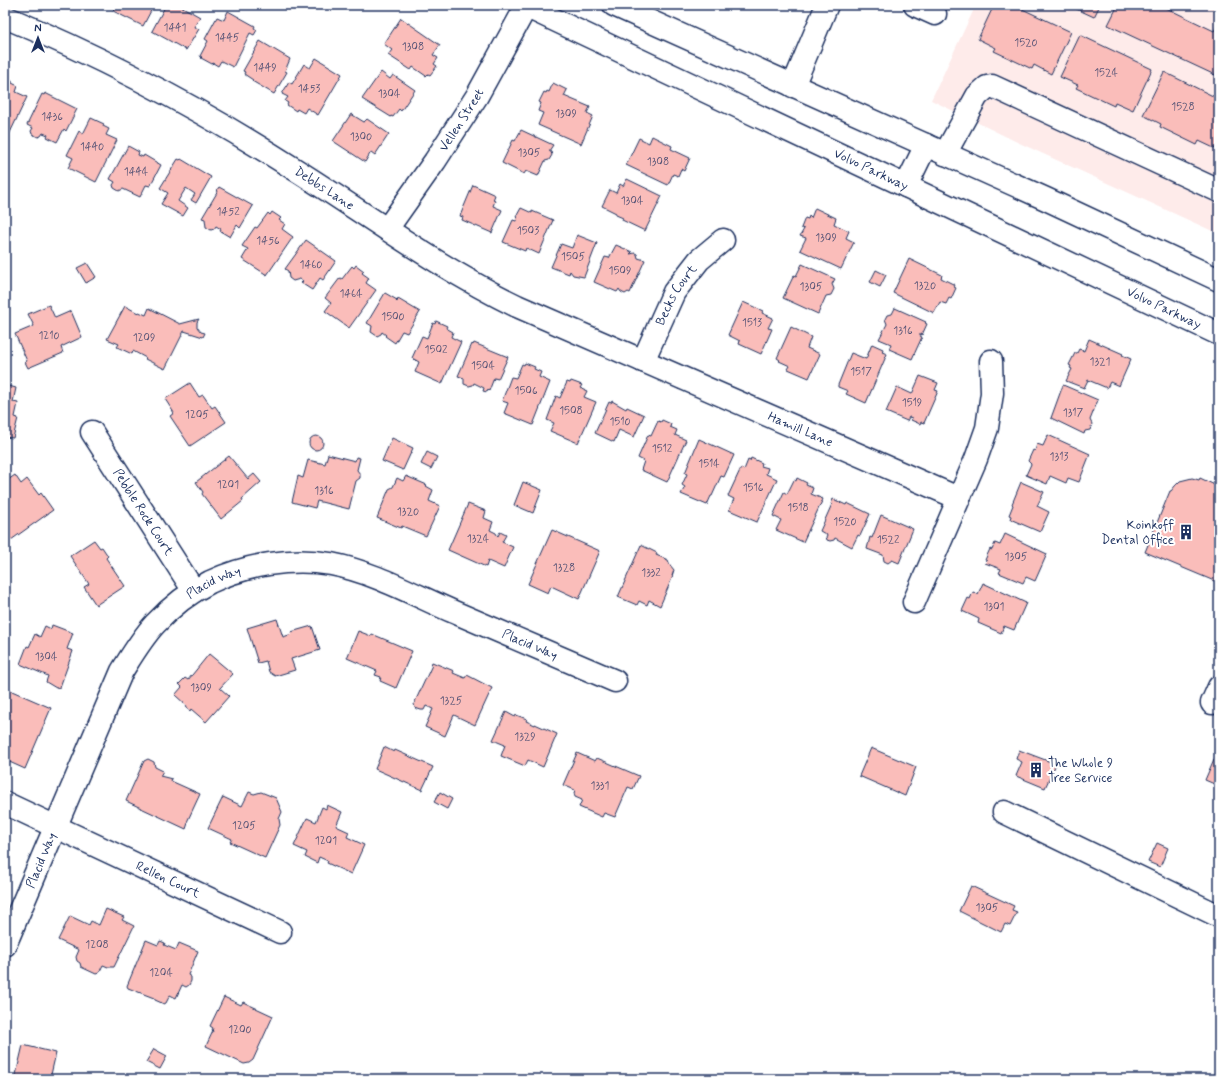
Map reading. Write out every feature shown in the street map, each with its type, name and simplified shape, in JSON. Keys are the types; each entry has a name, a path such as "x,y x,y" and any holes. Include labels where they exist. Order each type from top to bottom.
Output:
{"street":[{"name":"Volvo Parkway","path":"525,5 1219,334"},
{"name":"Vellen Street","path":"387,229 435,161 477,96 525,5"},
{"path":"614,5 1046,199 1219,280"},
{"path":"793,86 827,5"},
{"path":"914,5 935,14"},
{"name":"Debbs Lane","path":"5,17 123,72 207,116 295,169 451,271 485,290 517,306 643,361"},
{"path":"906,186 977,96 986,87 992,86 1219,191"},
{"name":"Becks Court","path":"643,361 674,292 699,260 723,240"},
{"name":"Hamill Lane","path":"643,361 958,498"},
{"path":"914,602 976,459 987,428 992,393 991,361"},
{"name":"Pebble Rock Court","path":"92,432 194,592"},
{"name":"Placid Way","path":"5,945 122,671 154,625 170,610 210,582 242,570 264,565 300,562 330,564 359,571 615,681"},
{"name":"Rellen Court","path":"5,803 280,932"},
{"path":"1004,812 1219,916"}],"shaded area":[{"path":"976,5 1219,5 1219,234 1017,142 931,100"}],"building":[{"path":"111,5 154,5 143,26 113,11 114,8 110,7"},
{"path":"166,5 179,5 200,17 194,27 199,29 186,50 152,31"},
{"path":"994,5 1014,5 1071,32 1051,74 1034,65 1032,69 994,51 996,48 978,39"},
{"path":"1068,5 1100,5 1094,17"},
{"path":"1118,5 1160,5 1214,31 1217,26 1219,27 1219,65 1215,75 1108,25"},
{"path":"228,11 255,26 254,28 257,30 254,35 250,33 233,67 221,61 218,66 213,63 212,64 200,56 208,41 205,39 217,17 224,20"},
{"path":"401,18 440,45 433,55 438,58 434,64 437,66 430,75 428,74 426,76 413,67 411,70 388,55 392,50 384,44"},
{"path":"1080,35 1152,69 1133,110 1115,102 1114,106 1076,88 1078,85 1060,77"},
{"path":"260,41 290,59 285,71 287,72 274,94 252,81 253,80 244,74 245,72 243,71"},
{"path":"316,58 342,74 318,115 307,108 304,113 297,109 296,111 287,105 288,103 285,101 288,97 282,94 289,82 292,84 304,64 310,68"},
{"path":"381,72 390,79 393,75 415,90 401,111 399,109 393,117 362,99"},
{"path":"1164,72 1219,99 1219,143 1216,149 1199,141 1197,145 1160,127 1161,124 1143,115"},
{"path":"5,78 18,86 16,92 27,97 7,139 5,138"},
{"path":"553,83 567,90 564,96 590,107 587,113 593,116 581,144 538,125 543,113 538,111 541,103 539,102 544,92 549,92"},
{"path":"45,93 77,109 66,131 64,129 57,142 47,137 48,135 43,133 38,137 32,134 31,131 33,128 27,125 42,94 44,95"},
{"path":"351,114 364,122 367,119 389,134 375,155 371,152 365,162 333,141"},
{"path":"91,118 104,124 103,126 109,129 106,135 117,140 96,182 68,168 73,158 67,155 79,131 83,134"},
{"path":"521,130 553,145 549,151 552,155 549,160 545,161 538,176 526,171 524,174 502,163 513,140 515,141"},
{"path":"652,136 672,146 671,149 690,158 684,171 681,169 678,176 673,174 668,185 626,165 639,138 649,143"},
{"path":"128,146 139,152 138,155 143,157 144,155 161,165 150,186 146,185 140,197 123,189 119,191 114,188 113,185 115,182 110,179"},
{"path":"178,159 181,159 211,177 196,203 191,200 195,194 186,188 178,201 188,208 183,216 161,204 168,193 160,188"},
{"path":"627,179 662,196 645,231 622,220 623,218 616,215 616,213 602,206 610,190 616,193 620,184 623,186"},
{"path":"473,185 495,195 493,206 502,210 492,233 462,220 463,217 460,216"},
{"path":"219,187 253,206 240,228 237,225 230,237 220,231 221,229 216,226 211,230 206,227 205,219 202,218"},
{"path":"521,208 553,220 539,254 526,248 525,251 503,242 513,220 516,221 516,217"},
{"path":"815,208 836,218 834,224 849,231 846,238 854,242 841,269 800,250 806,238 800,236 804,229 801,228 805,218 808,219 809,216 811,218"},
{"path":"272,212 281,218 279,220 285,224 282,229 293,237 267,275 242,259 248,249 242,246 255,227 257,228 268,213 270,215"},
{"path":"577,235 597,243 584,277 573,275 570,271 569,274 551,267 561,244 572,248"},
{"path":"306,240 336,261 323,280 320,278 312,290 301,283 303,281 300,279 293,281 289,278 288,271 285,269"},
{"path":"616,245 632,252 630,254 637,254 638,258 645,260 630,293 628,292 625,294 619,289 617,292 594,282 605,257 609,258"},
{"path":"909,259 942,275 941,278 955,285 954,287 956,288 951,299 949,298 946,304 940,302 934,313 893,293"},
{"path":"87,263 96,277 86,283 77,268"},
{"path":"802,264 835,279 832,284 834,289 831,295 826,296 818,314 783,298 794,275 796,276"},
{"path":"356,265 364,271 362,273 369,278 366,283 376,290 349,328 325,311 331,303 325,298 340,278 342,279 352,266 354,268"},
{"path":"876,270 886,275 880,287 870,282"},
{"path":"385,293 397,300 397,302 398,299 420,312 407,333 402,331 395,343 382,332 377,336 371,332 372,326 367,323"},
{"path":"743,302 763,311 762,313 773,318 768,328 772,329 761,354 739,344 740,341 728,335"},
{"path":"49,305 55,318 71,311 82,337 61,347 63,353 28,368 25,362 27,361 15,334 34,326 28,314"},
{"path":"125,306 138,313 139,312 146,315 149,308 180,324 199,319 197,322 197,327 201,332 205,333 203,337 184,331 165,369 133,351 132,354 117,347 119,344 107,339"},
{"path":"895,308 926,322 925,323 927,324 922,335 920,334 922,337 912,359 889,349 891,344 879,339 887,324 885,319 887,315 892,314"},
{"path":"436,321 447,326 446,328 453,332 451,337 461,342 442,384 415,372 419,362 412,358 422,336 427,338 433,323 435,324"},
{"path":"791,327 811,337 807,348 820,354 809,378 788,369 790,366 779,361 780,360 777,358"},
{"path":"1089,339 1131,359 1119,386 1110,382 1107,388 1088,380 1084,388 1066,381 1072,369 1069,365 1075,353 1077,353 1079,349 1084,351"},
{"path":"474,343 508,357 498,379 494,378 489,391 488,390 487,392 483,391 484,388 474,383 473,385 469,386 464,384 464,378 458,376 472,344 473,345"},
{"path":"872,344 883,349 882,352 887,354 866,403 846,394 848,391 838,387 838,385 851,353 866,359"},
{"path":"525,363 535,367 534,369 541,372 539,377 550,382 533,425 504,413 508,403 502,401 511,377 516,378 522,364 524,365"},
{"path":"920,376 938,383 935,390 938,391 924,423 921,422 920,424 911,420 912,418 909,417 907,421 886,412 897,387 912,394"},
{"path":"571,381 582,385 580,388 587,391 584,397 596,402 578,443 550,431 554,423 547,420 556,396 560,398 567,382 570,383"},
{"path":"190,383 199,397 203,395 212,408 215,406 226,422 190,446 170,416 174,413 165,399"},
{"path":"5,385 16,388 13,402 18,403 15,417 18,418 13,438 5,437"},
{"path":"1063,385 1098,400 1090,420 1092,424 1090,430 1085,431 1084,434 1051,418"},
{"path":"612,401 626,409 627,407 644,415 634,437 619,430 614,442 595,433 609,402 611,403"},
{"path":"662,420 671,424 670,427 677,430 675,435 686,440 667,482 641,470 644,461 638,458 648,435 651,436 658,421 661,422"},
{"path":"1048,435 1090,454 1079,482 1068,478 1066,483 1050,476 1047,484 1026,475 1031,464 1028,461 1033,450 1035,451 1037,444 1043,446"},
{"path":"313,436 319,436 323,440 323,446 319,450 313,450 309,446 309,440"},
{"path":"392,438 413,448 403,470 382,461"},
{"path":"699,439 734,455 724,477 721,476 707,505 681,494 685,487 682,485 687,474 685,473"},
{"path":"427,452 437,457 431,469 421,464"},
{"path":"328,454 355,461 356,457 360,458 357,470 360,474 360,478 356,481 349,509 317,501 315,508 292,502 298,476 303,478 308,460 325,464"},
{"path":"229,456 248,479 254,474 261,482 242,499 243,501 221,519 202,494 203,492 196,482"},
{"path":"751,458 762,463 761,466 768,468 766,474 777,479 757,522 729,510 734,499 728,496 741,468 744,470 748,460 750,461"},
{"path":"15,475 21,484 27,479 39,495 41,493 53,510 11,540 5,531 5,482"},
{"path":"406,476 427,485 426,486 433,490 429,501 440,506 426,536 377,518 389,489 393,487 397,478 403,481"},
{"path":"797,478 813,488 811,494 823,499 803,542 776,530 781,520 773,516 784,492 787,494 794,480 796,481"},
{"name":"Koinkoff Dental Office","path":"1192,478 1199,480 1200,478 1219,487 1219,583 1145,552 1170,491 1180,481"},
{"path":"523,482 542,490 533,513 514,505"},
{"path":"1021,482 1044,492 1037,506 1049,512 1040,532 1010,519 1011,516 1009,515 1013,505 1012,504"},
{"path":"833,499 846,505 847,503 870,514 860,536 858,535 852,547 835,538 834,540 830,541 827,540 827,535 820,531"},
{"path":"468,504 486,511 484,518 493,522 490,530 498,536 500,532 506,535 502,542 513,547 504,568 488,561 486,567 448,550"},
{"path":"881,515 913,529 899,563 892,560 888,563 884,561 883,555 867,549 870,537 872,538"},
{"path":"552,530 600,551 579,599 551,586 548,593 528,584"},
{"path":"1005,534 1047,554 1035,581 1026,577 1023,583 999,573 1001,569 985,563 987,561 985,560 990,549 992,550 995,543 1000,545"},
{"path":"94,540 100,548 102,547 108,556 106,558 125,586 96,605 84,587 89,584 70,556"},
{"path":"641,545 657,553 656,555 668,560 674,570 673,576 660,606 649,600 647,605 639,601 637,605 618,597"},
{"path":"983,583 1026,603 1014,630 1004,626 1001,633 978,623 979,619 962,611 968,598 970,599 973,592 978,594"},
{"path":"277,619 283,637 292,634 291,632 312,626 320,650 291,659 295,670 275,676 269,672 266,661 258,663 247,628"},
{"path":"52,625 73,633 67,649 73,651 60,687 56,688 46,682 48,676 20,664 27,646 29,647 35,634 40,637 45,626 51,629"},
{"path":"358,631 371,636 372,634 412,651 396,688 380,681 381,677 375,675 377,671 347,658"},
{"path":"209,654 233,674 220,688 229,696 206,722 191,709 190,711 186,708 187,706 175,695 182,687 179,684 185,678 188,680"},
{"path":"432,662 454,671 453,673 465,678 467,675 492,688 475,725 454,715 445,736 425,727 433,709 426,706 424,710 421,710 415,708 414,704"},
{"path":"5,688 51,708 25,769 5,760 5,723 10,714 5,712"},
{"path":"506,712 515,717 516,715 527,719 526,721 557,734 543,767 528,760 525,766 501,756 505,745 493,740"},
{"path":"384,747 394,752 395,750 433,767 422,790 375,769"},
{"path":"871,748 916,767 905,796 859,776"},
{"name":"The Whole 9 Tree Service","path":"1019,750 1056,764 1045,788 1016,776 1022,762 1016,759"},
{"path":"577,753 595,761 597,758 639,776 633,789 628,787 615,817 604,813 602,817 579,807 582,800 575,797 575,790 563,785"},
{"path":"148,759 154,762 155,767 163,771 160,776 172,779 171,781 200,794 187,822 186,829 126,801 144,761"},
{"path":"1214,759 1219,762 1219,786 1205,780"},
{"path":"249,792 254,794 261,792 276,798 282,812 279,819 280,825 265,858 230,842 232,839 208,828 223,797 242,806"},
{"path":"440,792 452,799 447,809 434,802"},
{"path":"327,805 342,812 336,826 349,832 347,837 364,845 351,874 327,863 328,861 319,857 317,863 305,857 307,852 294,846 307,818 316,822 322,807 326,809"},
{"path":"1157,843 1168,848 1160,867 1148,862"},
{"path":"971,886 1014,906 1012,910 1017,912 1010,926 1005,924 1001,932 959,911"},
{"path":"106,909 124,917 122,920 134,926 114,967 103,965 99,973 96,974 81,967 76,957 79,950 58,940 70,916 89,925 91,921 99,925"},
{"path":"146,940 158,945 160,941 165,943 164,945 176,950 179,943 198,951 188,975 191,977 189,985 186,987 182,985 176,998 170,995 164,1004 155,1000 154,998 128,988 127,986"},
{"path":"224,997 241,1005 243,1002 273,1016 253,1060 249,1063 244,1064 206,1046 213,1031 213,1028 210,1026"},
{"path":"23,1045 56,1053 50,1079 15,1079"},
{"path":"154,1049 167,1056 160,1069 146,1062"}],"place":[{"name":"Koinkoff Dental Office","path":"1186,532"},
{"name":"The Whole 9 Tree Service","path":"1036,770"}]}
